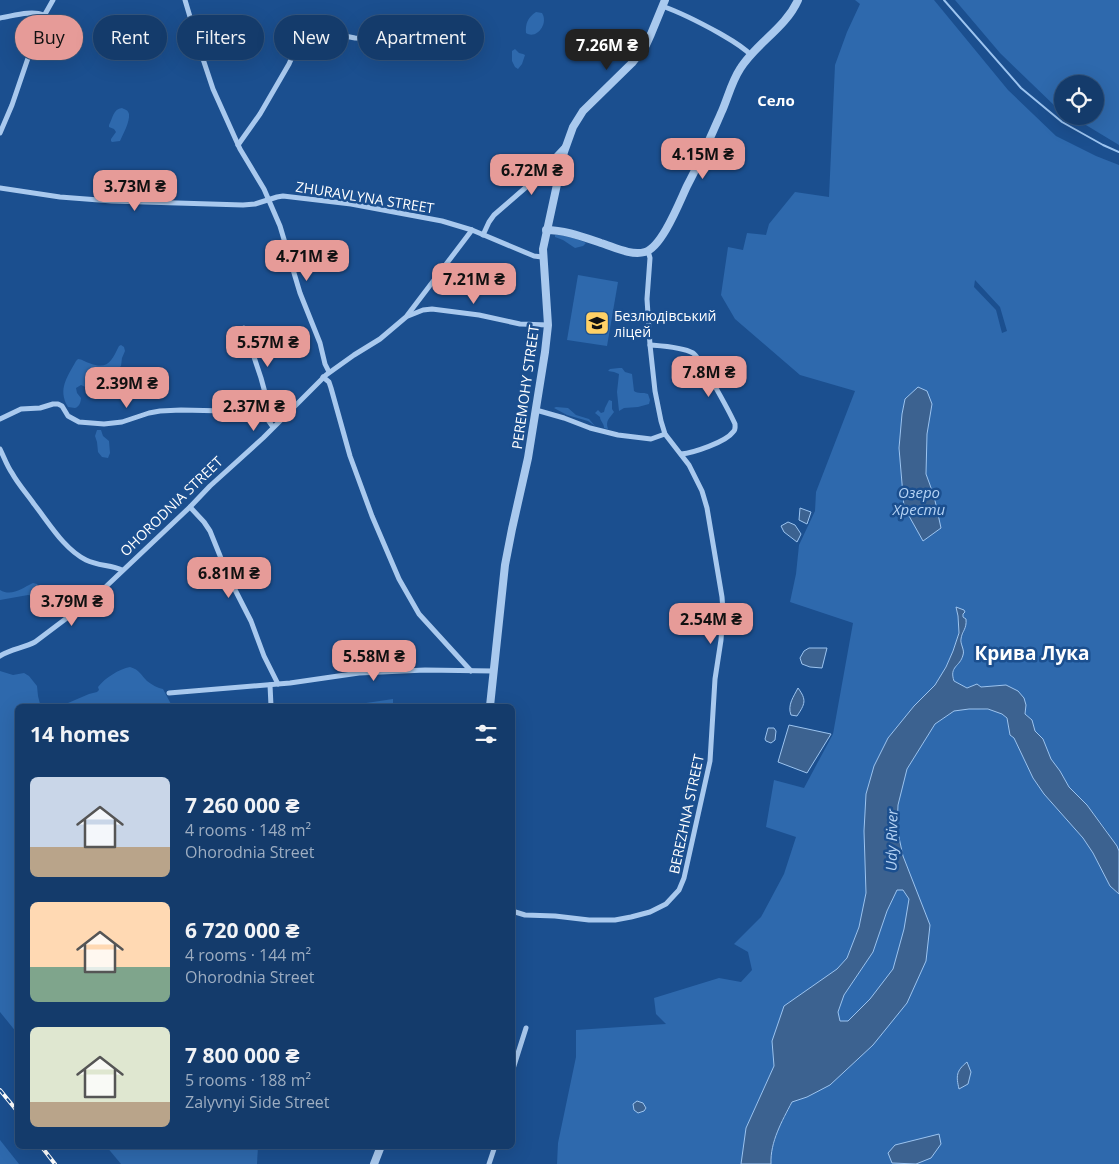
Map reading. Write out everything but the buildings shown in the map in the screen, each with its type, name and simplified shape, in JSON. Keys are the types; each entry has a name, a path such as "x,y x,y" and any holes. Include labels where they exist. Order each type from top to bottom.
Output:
{"street":[{"path":"19,15 32,13 44,15 53,0"},
{"path":"186,0 196,39 211,82 238,145 269,200 329,372"},
{"path":"546,230 565,232 631,252 641,253 648,251 657,244 703,154 735,77 751,55 785,21 798,0"},
{"path":"483,235 494,215 532,182 566,146 573,127 584,111 643,50 664,3 738,43 751,55"},
{"path":"0,18 15,16"},
{"path":"238,145 260,114 306,31 314,30 358,38"},
{"path":"0,133 27,60"},
{"name":"PEREMOHY STREET","path":"490,704 505,564 528,458 545,352 548,324 542,249 566,146"},
{"name":"ZHURAVLYNA STREET","path":"0,188 54,196 112,201 243,205 283,196 341,202 437,220 472,230 534,256 542,257"},
{"name":"OHORODNIA STREET","path":"0,656 29,646 96,596 329,372 380,339 406,317 472,230"},
{"name":"BEREZHNA STREET","path":"515,912 525,915 589,920 622,919 662,907 671,900 682,885 710,761 715,679 721,640 722,597 706,502 697,479 665,434 662,426 656,397 650,345 647,298 650,258 648,251"},
{"path":"406,317 423,310 432,309 479,315 520,324 548,324"},
{"path":"244,328 244,336 256,364 266,396 268,420 273,427"},
{"path":"650,345 670,347 692,352 696,355 735,424 734,431 724,439 703,449 681,454"},
{"path":"324,377 329,382 350,456 372,516 399,580 424,620 471,671"},
{"path":"0,419 21,409 40,408 53,404 62,406 68,416 79,422 104,424 122,422 149,412 181,410 226,411 268,408"},
{"path":"536,410 621,436 651,439 665,434"},
{"path":"0,449 15,479 59,537 70,548 92,563 122,570"},
{"path":"190,507 210,531 278,684"},
{"path":"169,693 278,684 359,673 414,670 493,671"},
{"path":"270,684 271,704"},
{"path":"515,1063 526,1028"},
{"path":"374,1164 380,1149"},
{"path":"489,1164 494,1149"}],"shaded area":[{"path":"855,0 934,0 1008,90 1056,136 1119,165 1119,851 1107,831 1087,805 1069,787 1051,759 1043,739 1035,731 1032,720 1025,714 1026,705 1006,685 980,687 977,684 967,688 954,681 956,665 963,657 961,638 964,632 964,612 956,607 959,633 946,667 935,685 914,706 888,738 874,766 866,794 864,831 866,893 859,927 847,958 772,1041 774,1066 746,1128 741,1164 557,1164 558,1143 576,1057 576,1030 666,1024 656,1014 654,998 719,978 741,982 752,970 748,952 734,944 761,917 784,874 796,837 766,827 774,780 804,788 833,734 853,623 790,602 796,574 799,545 815,511 816,492 855,391 800,375 735,319 721,295 728,247 743,250 747,233 766,235 769,224 795,192 829,197 835,65 860,4","holes":["975,280 1000,307 1007,331 1002,333 996,310 974,287","932,404 927,434 926,474 934,496 904,507 899,448 902,414"]},
{"path":"955,0 1119,0 1119,145 1086,125 1104,125 1104,75 1054,75 1054,105 1000,53"},
{"path":"536,12 542,13 544,17 543,26 537,33 530,35 526,33 526,27 529,18"},
{"path":"515,49 525,55 518,69 512,61 512,51"},
{"path":"122,108 129,113 127,124 120,141 112,142 111,139 116,132 109,125 115,112"},
{"path":"555,235 586,243 575,248 555,237"},
{"path":"578,275 618,282 607,346 567,340"},
{"path":"121,345 125,351 121,366 115,371 113,378 108,382 99,379 90,388 81,385 76,388 81,398 80,403 75,408 68,407 63,394 64,388 67,377 76,361 79,359 95,365 105,365 111,360"},
{"path":"622,368 625,372 632,374 634,391 648,394 649,404 624,408 619,411 617,392 619,374 608,371 610,369"},
{"path":"609,400 612,401 614,412 608,421 608,429 604,428 600,417 595,413 598,410 601,413 604,412"},
{"path":"554,408 568,408 576,415 589,419 595,426 588,421 567,415"},
{"path":"97,430 101,430 103,436 109,441 110,453 108,458 102,457 98,452 95,436"},
{"path":"33,583 39,587 35,596 28,595 0,600 0,590 9,593"},
{"path":"130,667 138,671 151,684 163,689 171,704 66,704 97,692 99,690 98,687 108,677"},
{"path":"0,671 13,675 24,673 29,676 37,686 40,704 15,704 15,1031 0,1012"},
{"path":"393,699 393,704 359,704"},
{"path":"969,709 990,710 1004,715 1008,721 1010,735 1014,738 1033,778 1044,794 1083,838 1110,886 1119,894 1119,1164 771,1164 770,1156 778,1130 838,1012 844,995 873,952 887,911 897,890 903,856 897,828 898,805 907,769 935,724 954,711"},
{"path":"0,1140 19,1164 0,1164"},
{"path":"108,1149 258,1149 257,1164 121,1164"}],"water":[{"name":"Озеро Хрести","path":"918,387 927,391 932,404 927,434 926,474 934,496 941,528 923,541 904,507 899,448 905,399"},
{"path":"800,508 811,512 807,524 799,520"},
{"path":"788,522 795,525 801,534 797,542 784,532 781,526"},
{"name":"Udy River","path":"956,607 964,610 963,617 966,619 966,622 961,639 962,659 954,669 954,681 967,688 977,684 981,687 1006,685 1018,691 1024,698 1026,705 1025,714 1032,720 1035,731 1043,739 1051,759 1069,787 1087,805 1117,846 1119,851 1119,894 1110,886 1083,838 1044,794 1033,778 1014,738 1010,735 1007,718 988,709 969,709 954,711 935,724 907,769 898,805 897,828 903,856 930,925 926,961 907,1003 873,1045 830,1085 807,1097 792,1102 772,1148 771,1164 741,1164 746,1128 774,1066 772,1041 784,1006 837,969 847,958 859,927 866,893 864,831 866,794 874,766 888,738 914,706 935,685 946,667 959,633","holes":["897,890 903,890 909,899 904,929 893,969 870,999 848,1021 840,1021 838,1012 844,995 873,952 887,911"]},
{"path":"809,648 827,648 822,668 802,664 800,658 804,651"},
{"path":"798,688 804,702 797,716 791,715 790,708"},
{"path":"789,725 831,734 807,773 778,762"},
{"path":"768,728 774,728 776,731 775,740 771,743 765,739"},
{"path":"967,1062 971,1072 968,1084 959,1089 958,1074"},
{"path":"637,1101 643,1103 646,1108 644,1111 638,1113 634,1110 633,1104"},
{"path":"939,1134 941,1144 931,1158 916,1164 892,1163 888,1153 895,1145"}],"waterway":[{"path":"944,0 1021,88 1062,122 1119,152"}],"railway":[{"path":"0,1090 15,1108"},
{"path":"43,1149 55,1164"}],"place":[{"name":"Безлюдівський ліцей","path":"597,323"}],"district":[{"name":"Село","path":"776,100"},
{"name":"Крива Лука","path":"1032,653"}]}
